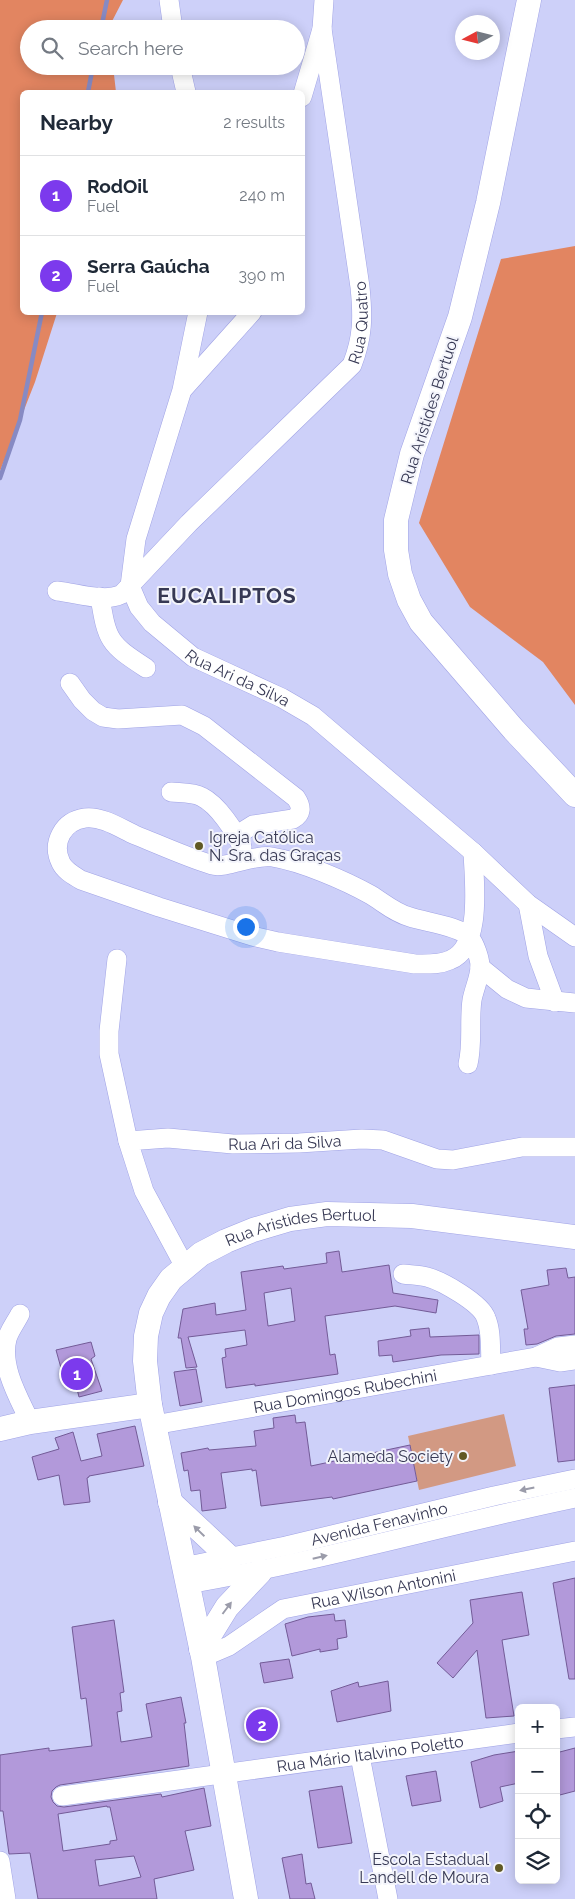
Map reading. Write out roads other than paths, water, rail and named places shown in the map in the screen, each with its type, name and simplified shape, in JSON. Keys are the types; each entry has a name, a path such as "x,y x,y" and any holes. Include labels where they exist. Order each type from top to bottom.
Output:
{"main road":[{"name":"Rua Aristides Bertuol","path":"529,0 485,213 460,317 412,454 396,520 396,550 400,574 409,600 421,622 514,730 575,795"},
{"name":"Rua Aristides Bertuol","path":"246,1899 202,1653 152,1415 145,1361 146,1336 151,1313 159,1296 171,1279 201,1254 253,1230 290,1219 327,1214 412,1216 575,1237"},
{"path":"0,1429 30,1422 152,1415"},
{"path":"170,1502 230,1558"},
{"path":"202,1653 227,1607 260,1572"}],"street":[{"path":"169,0 172,20"},
{"path":"304,90 322,29 324,0"},
{"name":"Rua Quatro","path":"100,597 116,597 130,586 189,523 352,365 360,346 363,319 360,287 322,29"},
{"path":"182,75 186,90"},
{"path":"130,586 136,539 182,390 197,315"},
{"path":"182,390 249,315"},
{"name":"Rua Ari da Silva","path":"130,586 139,607 152,623 193,657 282,698 313,716 473,852 528,904 575,937"},
{"path":"58,591 100,597 105,625 112,642 126,656 146,668"},
{"path":"70,684 82,700 93,711 103,717 118,719 182,715 204,726 296,798 300,804 301,810 298,816 293,819 253,825 237,835"},
{"path":"170,792 191,793 203,797 217,810 237,835 247,859"},
{"path":"468,1064 472,1000 480,967 470,937 462,932 438,923 399,913 343,881 270,856 215,866 133,834 109,822 86,818 71,822 64,829 58,840 58,854 61,864 70,873 81,880 159,907 252,936 278,942 400,962 436,964 451,960 463,952 470,937 474,907 473,852"},
{"path":"528,904 538,956 555,1002"},
{"path":"116,959 109,1031 109,1054 128,1141 144,1191 185,1266"},
{"path":"480,967 507,989 526,998 575,1003"},
{"name":"Rua Ari da Silva","path":"128,1141 168,1138 233,1144 299,1143 362,1139 383,1140 437,1159 453,1160 522,1147 575,1147"},
{"path":"403,1274 426,1276 446,1284 470,1300 485,1316 489,1328 491,1365"},
{"path":"20,1314 7,1339 6,1358 9,1374 30,1422"},
{"name":"Rua Domingos Rubechini","path":"152,1415 491,1365 536,1357 558,1347 575,1345"},
{"name":"Rua Domingos Rubechini","path":"536,1357 560,1362 575,1360"},
{"name":"Avenida Fenavinho","path":"185,1576 230,1558 289,1555 495,1505 575,1480"},
{"name":"Avenida Fenavinho","path":"495,1505 575,1498"},
{"name":"Rua Wilson Antonini","path":"202,1653 228,1646 283,1609 575,1551"},
{"name":"Avenida Fenavinho","path":"185,1576 260,1572 289,1555"},
{"path":"560,1729 575,1727"},
{"name":"Rua Mário Italvino Poletto","path":"62,1796 515,1734"},
{"path":"360,1756 388,1899"},
{"path":"0,1861 6,1899"}],"waterway":[{"path":"103,20 107,0"},
{"path":"88,90 91,75"},
{"path":"0,478 20,420 41,315"}],"place":[{"name":"Igreja Católica N. Sra. das Graças","path":"199,846"},
{"name":"RodOil","path":"77,1374"},
{"name":"Alameda Society","path":"463,1456"},
{"name":"Serra Gaúcha","path":"262,1725"},
{"name":"Escola Estadual Landell de Moura","path":"499,1868"}],"district":[{"name":"EUCALIPTOS","path":"227,596"}]}
